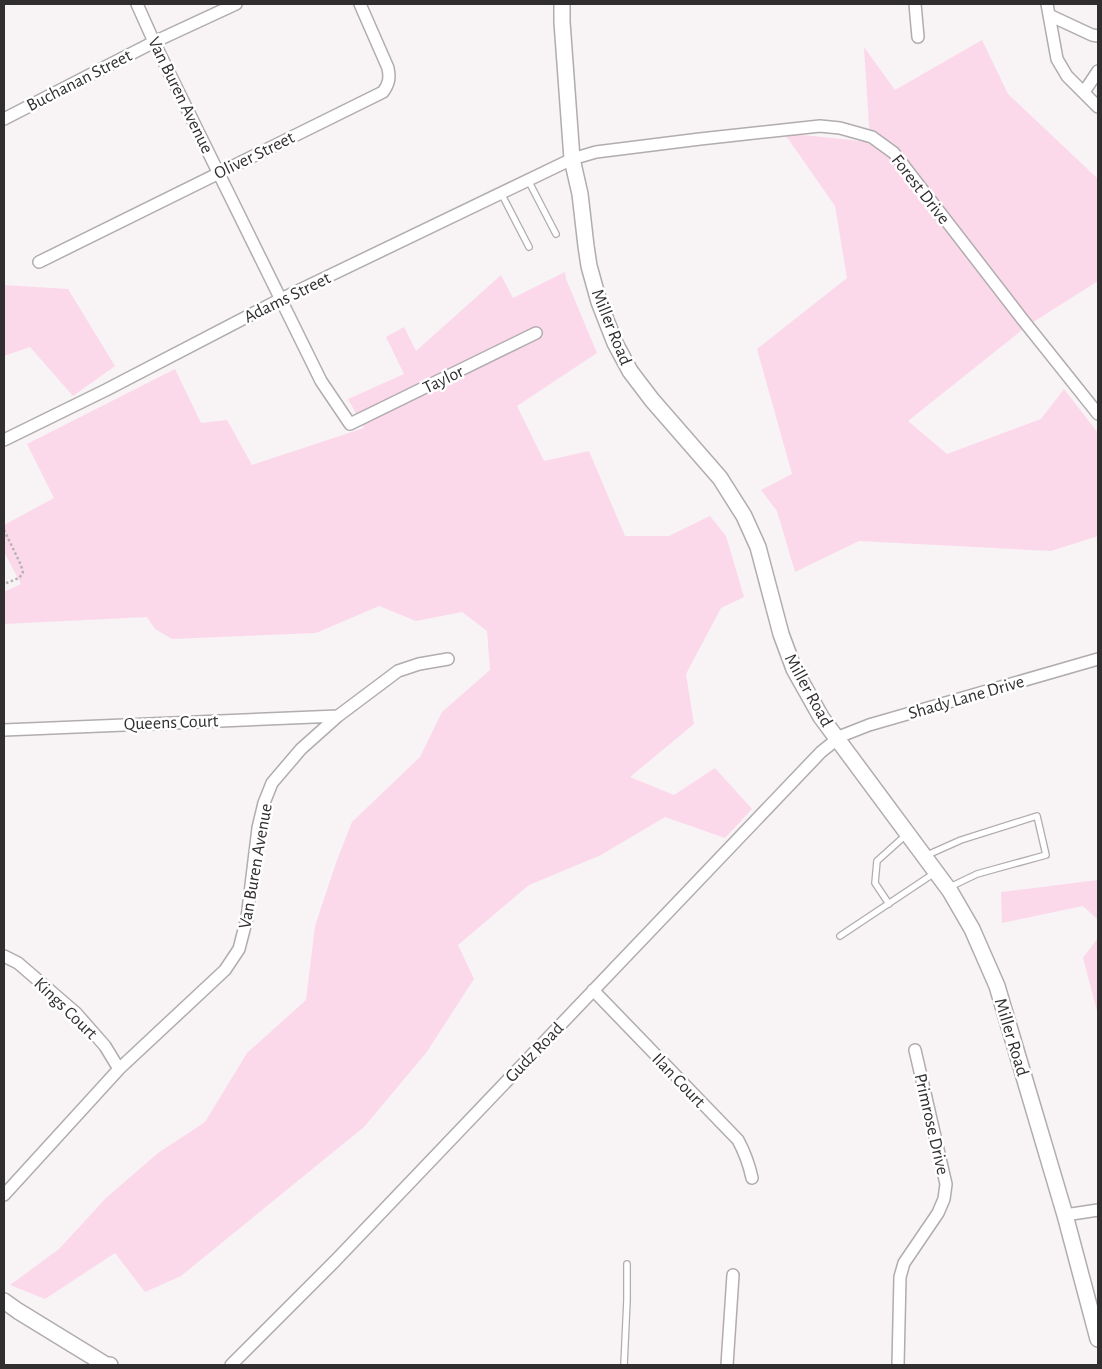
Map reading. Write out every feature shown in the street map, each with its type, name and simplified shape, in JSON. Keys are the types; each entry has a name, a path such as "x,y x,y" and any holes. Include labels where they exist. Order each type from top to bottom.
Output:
{"street":[{"name":"Van Buren Avenue","path":"137,4 321,382 350,424"},
{"name":"Buchanan Street","path":"4,119 154,42 236,4"},
{"name":"Oliver Street","path":"39,262 383,92 388,85 390,77 388,68 360,4"},
{"name":"Miller Road","path":"562,4 572,159 580,194 589,266 599,302 630,371 652,400 720,478 744,516 758,547 780,634 794,669 821,718 948,888 972,929 997,986 1065,1215 1098,1339"},
{"path":"915,4 918,36"},
{"path":"1048,9 1092,35 1098,36"},
{"path":"1048,9 1057,60 1067,76 1098,107"},
{"path":"1084,92 1098,71"},
{"name":"Forest Drive","path":"572,159 596,152 820,126 840,128 872,137 894,153 1098,414"},
{"name":"Adams Street","path":"4,440 106,390 281,299 572,159"},
{"name":"Taylor","path":"350,424 536,333"},
{"name":"Van Buren Avenue","path":"4,1195 119,1069 225,970 239,949 247,918 258,828 264,803 272,783 301,749 338,716 398,671 419,664 448,659"},
{"name":"Shady Lane Drive","path":"836,739 869,725 1098,659"},
{"name":"Queens Court","path":"4,730 338,716"},
{"name":"Gudz Road","path":"230,1365 335,1261 821,752 836,739"},
{"name":"Kings Court","path":"4,956 18,963 76,1014 106,1046 119,1069"},
{"name":"Ilan Court","path":"593,990 738,1140 749,1162 752,1178"},
{"name":"Primrose Drive","path":"898,1365 900,1277 904,1263 938,1213 944,1199 946,1184 915,1050"},
{"path":"1065,1215 1098,1210"},
{"path":"727,1365 733,1275"},
{"path":"4,1301 106,1365 110,1365"}],"lane":[{"path":"528,180 556,234"},
{"path":"501,193 529,247"},
{"path":"924,857 961,840 1037,816 1046,855 977,874 948,888"},
{"path":"889,904 875,883 877,860 907,834"},
{"path":"840,936 936,872"},
{"path":"624,1365 627,1264"}],"path":[{"path":"4,530 23,573 19,578 4,584"}],"shaded area":[{"path":"982,40 1008,94 1098,179 1098,281 1027,326 908,421 947,454 1041,419 1064,389 1098,433 1098,536 1051,551 859,541 795,572 777,511 761,490 792,474 757,349 847,278 835,206 784,133 870,142 864,47 895,90"},
{"path":"565,272 566,279 597,353 517,406 544,461 589,451 625,536 669,536 710,516 726,536 744,597 721,608 686,674 694,724 630,777 674,795 715,768 752,809 725,838 665,817 601,855 529,885 458,945 474,979 426,1053 364,1127 181,1276 145,1292 115,1253 45,1299 10,1285 59,1249 106,1198 158,1153 205,1122 247,1053 306,1000 315,926 352,822 420,757 442,712 490,670 487,631 462,612 416,621 379,606 316,633 172,639 155,629 147,617 4,624 4,592 21,584 4,552 4,525 54,498 27,444 175,369 201,423 227,420 252,465 364,428 348,399 404,374 386,337 404,327 416,351 501,275 513,298"},
{"path":"4,285 68,289 115,366 73,396 30,347 4,356"},
{"path":"1098,880 1098,920 1083,906 1002,923 1001,892"},
{"path":"1098,938 1098,1010 1097,1011 1083,958"}]}
